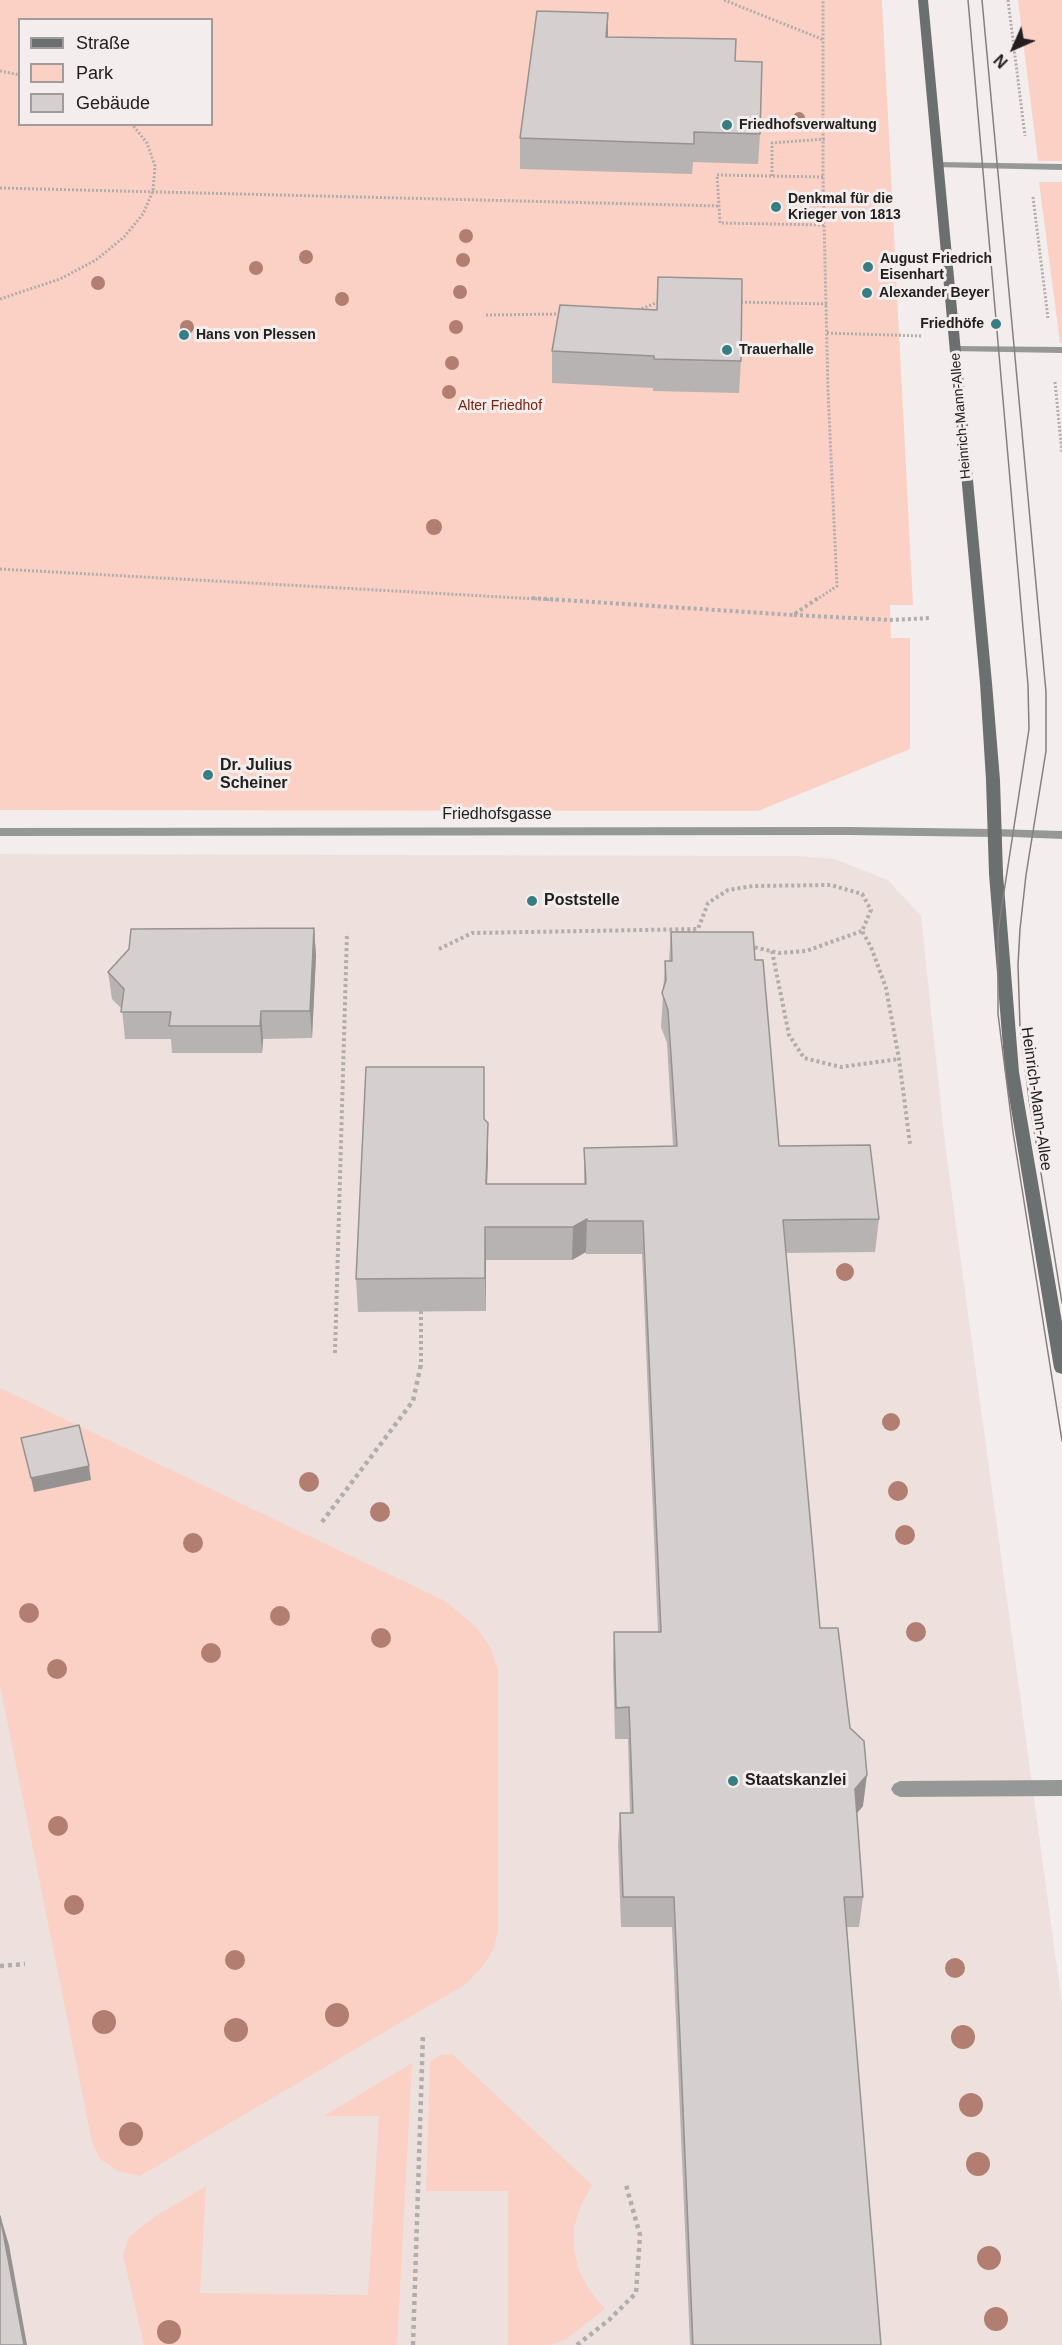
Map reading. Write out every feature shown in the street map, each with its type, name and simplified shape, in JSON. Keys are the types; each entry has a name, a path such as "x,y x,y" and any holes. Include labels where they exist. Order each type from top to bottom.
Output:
{"main road":[{"name":"Heinrich-Mann-Allee","path":"923,0 986,683 999,923 1012,1072 1062,1368"}],"street":[{"path":"938,165 1062,167"},
{"path":"954,349 1057,350"},
{"name":"Friedhofsgasse","path":"0,832 849,831 995,833"},
{"path":"995,833 1062,835"},
{"path":"900,1789 1062,1788"}],"path":[{"path":"724,0 724,2 824,40"},
{"path":"793,615 837,586 823,177 825,140 823,0"},
{"path":"0,71 18,75"},
{"path":"0,299 60,279 96,260 130,230 143,214 153,191 155,166 147,143 134,126"},
{"path":"772,176 772,143 825,140"},
{"path":"823,177 717,175 720,223 825,225"},
{"path":"0,188 720,206"},
{"path":"634,312 657,301 669,301"},
{"path":"736,302 827,304"},
{"path":"486,315 566,314"},
{"path":"827,333 900,335"},
{"path":"1057,350 1062,453"},
{"path":"0,569 465,594 793,615 890,620 931,618"},
{"path":"698,929 708,903 728,890 753,886 831,885 862,894 871,910 862,931 806,951 779,953 743,945"},
{"path":"439,950 472,933 698,929 706,933"},
{"path":"862,931 872,947 886,988 899,1059 910,1144"},
{"path":"335,1353 347,933"},
{"path":"772,951 789,1035 804,1058 841,1067 870,1061 899,1059"},
{"path":"322,1522 413,1401 421,1370 421,1311"},
{"path":"0,1966 25,1964"},
{"path":"413,2345 423,2034"},
{"path":"577,2345 636,2293 640,2235 626,2185"}],"shaded area":[{"path":"0,854 799,856 835,859 888,880 921,916 945,1144 1062,2004 1062,2345 0,2345"}],"green space":[{"name":"Alter Friedhof","path":"0,0 882,0 913,605 890,605 891,638 910,638 910,749 758,811 0,810"},
{"path":"1018,0 1062,0 1062,161 1038,161"},
{"path":"1039,182 1062,182 1062,343 1060,343"},
{"path":"0,1388 445,1601 476,1627 490,1647 498,1670 498,1931 494,1948 483,1966 466,1984 140,2176 118,2171 100,2159 92,2142 0,1685"},
{"path":"452,2054 592,2185 581,2205 574,2227 574,2249 579,2271 590,2291 605,2309 566,2339 550,2345 508,2345 508,2191 426,2191 430,2062 440,2055"},
{"path":"412,2063 397,2345 144,2345 123,2255 129,2237 156,2216 206,2186 200,2293 368,2295 379,2116 324,2116"}],"building":[{"path":"537,11 608,13 606,37 736,39 735,61 762,62 760,134 694,132 694,144 520,138"},
{"path":"658,277 742,279 741,361 654,359 654,356 552,351 560,305 657,310"},
{"path":"314,928 310,1011 261,1011 260,1026 169,1026 171,1012 121,1012 124,989 108,972 129,949 131,929"},
{"name":"Staatskanzlei","path":"671,932 753,932 755,960 763,960 779,1146 870,1145 879,1219 783,1220 820,1628 838,1628 850,1728 864,1741 867,1775 855,1789 863,1897 844,1897 881,2345 693,2345 674,1897 623,1897 620,1813 633,1813 629,1707 616,1708 614,1632 661,1632 643,1221 587,1221 587,1219 573,1227 485,1227 485,1278 356,1279 366,1067 484,1067 484,1119 488,1123 486,1184 586,1184 584,1148 677,1146 668,1010 662,993 666,980 665,961 672,961"},
{"path":"79,1425 89,1466 31,1478 21,1438"},
{"path":"0,2216 24,2345 0,2345"}],"tram line":[{"path":"968,0 1028,685 1029,729 998,931 998,1014 1013,1132 1062,1441"},
{"path":"982,0 1046,692 1046,751 1026,875 1020,929 1018,965 1020,1027 1029,1099 1062,1303"}],"place":[{"name":"Friedhofsverwaltung","path":"727,125"},
{"name":"Denkmal für die Krieger von 1813","path":"776,207"},
{"name":"August Friedrich Eisenhart","path":"868,267"},
{"name":"Alexander Beyer","path":"867,293"},
{"name":"Friedhöfe","path":"996,324"},
{"name":"Hans von Plessen","path":"184,335"},
{"name":"Trauerhalle","path":"727,350"},
{"name":"Dr. Julius Scheiner","path":"208,775"},
{"name":"Poststelle","path":"532,901"},
{"name":"Staatskanzlei","path":"733,1781"}]}
